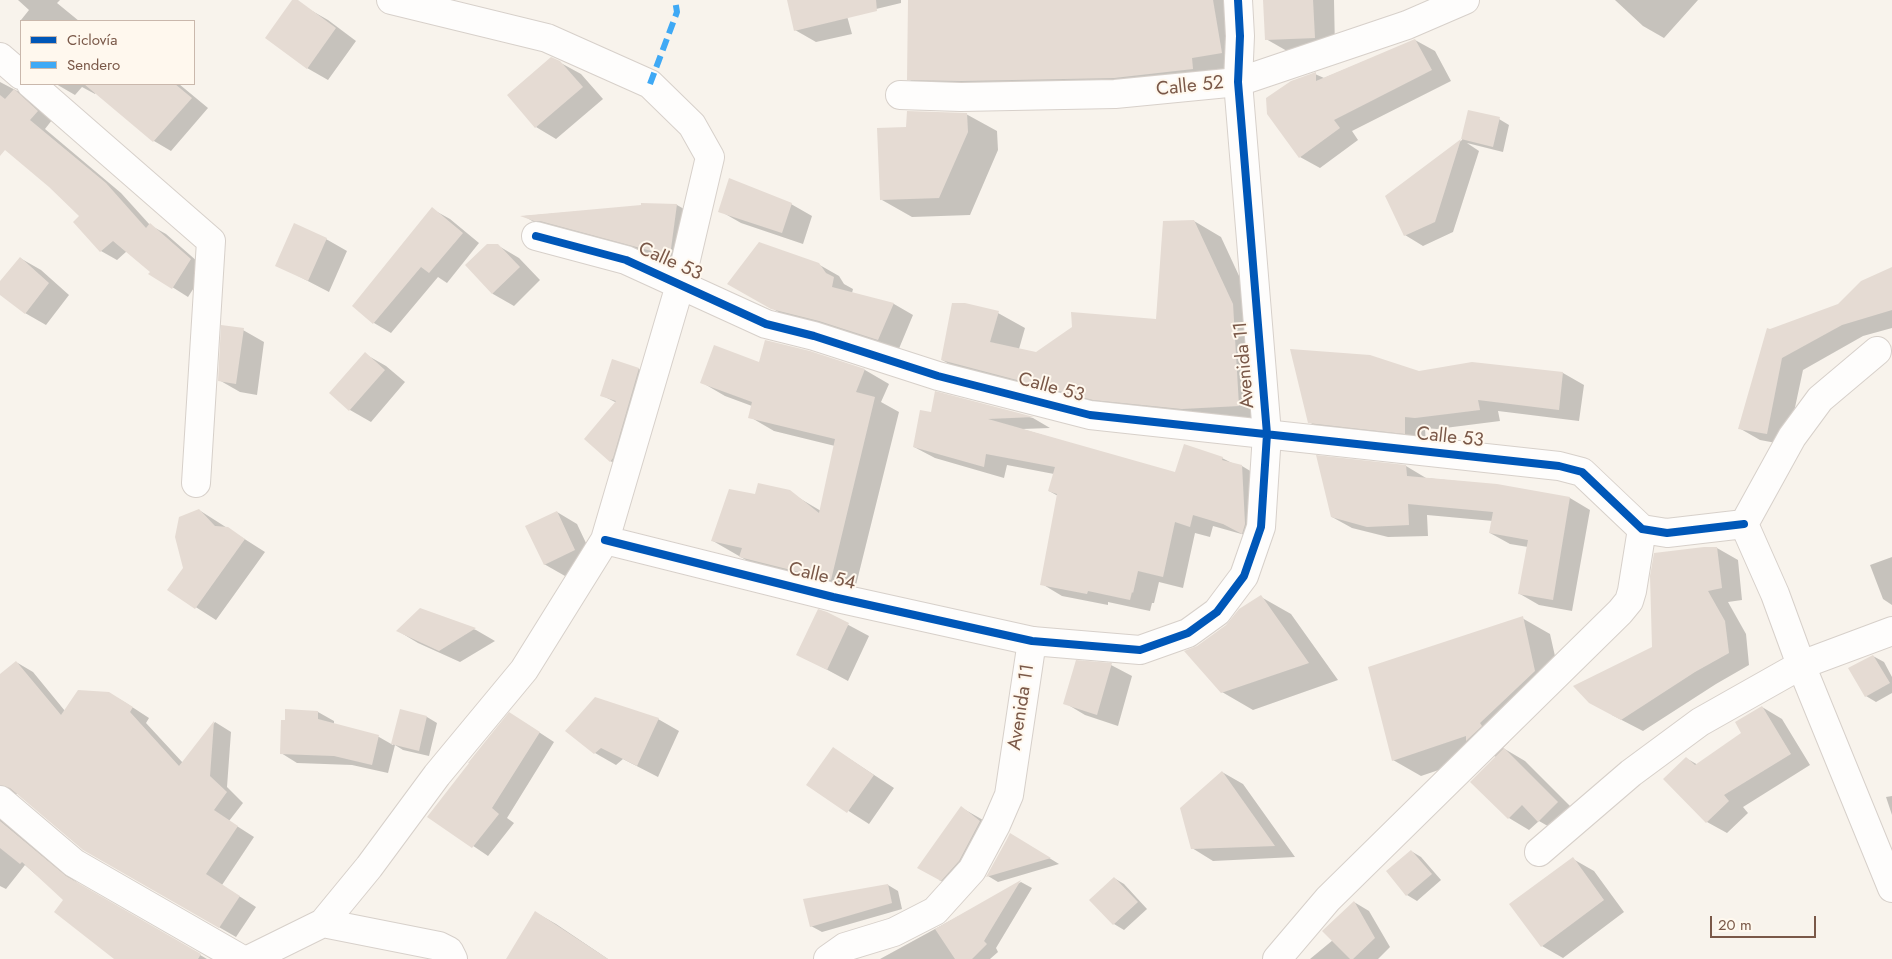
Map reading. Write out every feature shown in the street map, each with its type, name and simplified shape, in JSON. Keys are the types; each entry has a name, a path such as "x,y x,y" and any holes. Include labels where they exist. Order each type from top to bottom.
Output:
{"street":[{"path":"250,959 323,923 369,868 437,775 524,670 605,540 680,284 710,157 692,125 650,84 547,38 391,0"},
{"name":"Avenida 11","path":"842,955 935,911 972,870 996,825 1009,795 1032,641 1140,650 1188,633 1217,612 1244,576 1261,528 1267,434 1238,82 1240,36 1238,0"},
{"name":"Calle 52","path":"900,95 961,97 1115,94 1238,82 1407,25 1465,0"},
{"path":"0,57 20,74"},
{"path":"32,85 211,241 196,483"},
{"name":"Calle 53","path":"536,236 626,260 766,324 814,336 938,376 1090,415 1560,466 1582,472 1642,529"},
{"path":"1744,524 1792,437 1820,400 1876,352"},
{"path":"1277,959 1328,899 1620,612 1632,591 1642,529 1667,533 1744,524"},
{"path":"1744,524 1775,594 1801,665 1892,888"},
{"name":"Calle 54","path":"605,540 833,597 1032,641"},
{"path":"1539,852 1630,773 1700,722 1801,665 1892,630"},
{"path":"0,800 74,863 240,959"},
{"path":"323,923 439,946 449,951 453,959"}],"building":[{"path":"292,0 298,0 336,28 307,69 265,38"},
{"path":"787,0 876,0 877,11 794,31"},
{"path":"908,0 1213,0 1222,53 1192,58 1193,69 1114,78 961,81 907,80"},
{"path":"1263,0 1313,0 1315,38 1265,40"},
{"path":"1415,39 1432,70 1334,120 1340,128 1299,158 1267,114 1266,98 1291,81 1316,72 1316,81"},
{"path":"551,57 560,61 583,87 535,128 507,95"},
{"path":"85,85 176,85 192,98 153,142"},
{"path":"14,89 38,111 30,120 106,183 146,228 150,223 191,259 172,289 148,274 150,272 113,241 100,252 73,222 79,216 49,187 5,150 0,156 0,95 5,99"},
{"path":"1468,110 1500,117 1493,147 1461,139"},
{"path":"907,111 967,113 968,132 939,198 880,200 877,128 906,127"},
{"path":"1461,139 1435,222 1404,236 1385,196"},
{"path":"729,178 792,203 782,233 718,212"},
{"path":"641,203 677,204 670,256 520,216 641,205"},
{"path":"432,207 463,233 429,273 421,267 373,324 352,306"},
{"path":"1194,220 1233,304 1239,406 1182,409 1093,400 941,360 952,303 965,303 999,311 990,342 1036,352 1072,327 1071,312 1156,319 1163,221"},
{"path":"294,223 327,238 308,281 275,266"},
{"path":"759,242 819,263 826,273 834,277 832,287 894,303 878,340 819,321 771,309 727,284"},
{"path":"487,244 498,244 520,267 492,294 465,265"},
{"path":"20,257 49,283 25,314 0,295 0,281"},
{"path":"1892,267 1892,310 1842,325 1782,358 1767,434 1738,429 1767,328 1770,329 1838,304 1861,281"},
{"path":"221,325 244,328 236,384 218,381"},
{"path":"765,340 810,351 865,369 856,392 875,397 831,580 739,557 742,548 711,541 729,489 755,494 758,483 790,490 819,513 835,439 748,418 752,402 700,383 714,345 759,362"},
{"path":"1290,349 1370,355 1419,371 1472,362 1563,372 1559,410 1478,400 1480,410 1415,418 1405,417 1405,434 1308,423"},
{"path":"365,352 385,370 349,411 329,393"},
{"path":"612,359 639,368 613,458 610,462 584,439 616,401 600,396"},
{"path":"935,391 1034,417 988,419 1175,472 1184,444 1223,457 1222,460 1242,465 1245,524 1242,534 1223,524 1193,515 1190,527 1175,522 1163,577 1138,571 1130,600 1088,591 1087,594 1040,585 1057,494 1048,491 1055,467 986,454 984,467 913,447 920,410 931,412"},
{"path":"1316,455 1406,465 1407,476 1497,484 1570,497 1553,600 1518,594 1528,540 1489,533 1493,512 1408,504 1409,525 1367,527 1331,517"},
{"path":"199,509 215,526 228,527 245,539 195,609 167,590 183,568 175,537 179,517"},
{"path":"557,511 575,550 544,565 525,526"},
{"path":"1717,547 1722,588 1708,591 1725,621 1729,653 1695,672 1621,720 1589,703 1573,686 1652,647 1650,576 1654,553"},
{"path":"1261,595 1309,663 1221,693 1184,651 1197,646 1226,625 1239,609"},
{"path":"420,608 476,628 439,651 396,631"},
{"path":"818,609 849,623 827,670 796,655"},
{"path":"1523,616 1535,671 1480,723 1482,726 1466,741 1466,736 1392,761 1368,667"},
{"path":"1873,655 1890,683 1865,697 1848,668"},
{"path":"1076,660 1112,663 1097,715 1063,704"},
{"path":"16,661 61,715 78,690 109,692 133,707 130,712 179,766 214,721 210,776 227,792 214,810 238,826 206,874 240,896 219,928 83,850 10,788 0,785 0,674"},
{"path":"595,697 659,718 637,766 601,748 594,754 565,731"},
{"path":"1762,706 1791,754 1724,795 1729,801 1706,823 1663,779 1686,757 1695,765 1741,733 1735,722"},
{"path":"285,709 318,711 318,719 379,735 372,765 334,756 280,754 281,720 285,720"},
{"path":"400,709 427,716 419,751 391,744"},
{"path":"509,712 540,732 492,808 499,814 472,848 427,817"},
{"path":"833,747 874,775 847,813 806,785"},
{"path":"1504,748 1558,802 1538,822 1522,805 1508,819 1470,782"},
{"path":"1222,771 1275,846 1191,849 1180,808"},
{"path":"961,806 980,821 959,861 941,881 917,868"},
{"path":"0,821 66,876 201,954 198,959 114,959 54,912 63,900 22,862 20,864 0,848"},
{"path":"1010,833 1051,858 986,877 1006,841"},
{"path":"1411,850 1432,874 1406,896 1386,871"},
{"path":"1573,857 1604,900 1541,947 1509,904"},
{"path":"1114,877 1138,902 1113,925 1089,900"},
{"path":"1021,880 984,941 987,944 972,959 955,959 935,929"},
{"path":"888,884 892,903 810,927 803,899"},
{"path":"1354,901 1375,938 1353,959 1350,959 1322,931"},
{"path":"535,911 608,959 506,959"}],"marked path":[{"path":"650,84 677,12 675,0"}],"cycle path":[{"path":"605,540 833,597 1032,641 1140,650 1188,633 1217,612 1244,576 1261,527 1267,434 1238,82 1240,36 1238,0"},
{"path":"536,236 626,260 766,324 814,336 938,376 1090,415 1559,466 1582,472 1642,529 1667,533 1744,524"}]}
